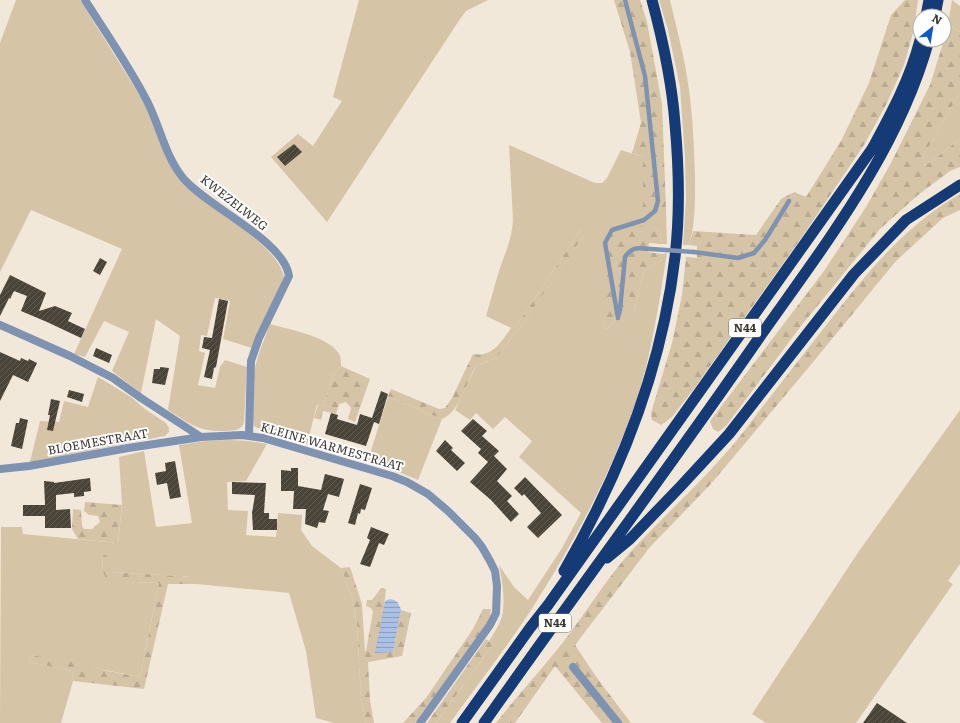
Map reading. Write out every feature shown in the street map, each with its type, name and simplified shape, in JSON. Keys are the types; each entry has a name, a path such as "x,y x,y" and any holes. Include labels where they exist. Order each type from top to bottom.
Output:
{"highway":[{"path":"530,628 575,552 619,463 642,403 667,312 675,256 678,184 675,124 666,57 652,0"},
{"name":"N44","path":"462,723 599,534 872,149 901,92 917,48"},
{"path":"596,567 712,406 860,194 882,156 911,95 926,48"},
{"name":"N44","path":"484,723 596,567 630,539 729,434 854,274 906,220 960,185"}],"street":[{"name":"KWEZELWEG","path":"85,0 138,84 155,117 169,154 183,178 199,192 260,237 281,258 288,269 289,276 251,361 249,436"},
{"path":"0,325 70,356 114,378 141,398 201,437"},
{"name":"KLEINE WARMESTRAAT","path":"201,437 249,436 263,438 407,482 437,501 482,547 495,571 497,586 496,612 490,626 420,723"},
{"name":"BLOEMESTRAAT","path":"0,469 29,466 128,448 201,437"},
{"path":"573,667 618,723"}],"lane":[{"path":"625,0 645,76 658,201 655,211 644,220 612,230 605,243 618,318 625,258 630,250 637,248 651,248 738,258 754,253 765,240 789,201"}],"green space":[{"path":"16,0 80,0 144,104 155,126 169,163 179,180 197,196 257,240 279,265 284,278 252,348 223,339 230,301 215,298 207,336 201,335 199,351 205,353 198,385 215,388 220,367 225,360 247,367 244,422 239,429 226,431 209,430 195,426 168,410 180,336 156,319 141,393 112,371 129,332 104,321 85,357 74,354 122,249 31,210 0,272 0,43"},
{"path":"359,0 488,0 466,11 460,19 327,222 271,157 298,134 313,146 342,101 333,97"},
{"path":"614,0 640,0 647,22 662,104 666,209 643,209 643,157 632,153 641,123 630,52"},
{"path":"659,0 670,0 683,56 690,101 694,143 695,193 694,219 689,245 683,245 686,199 685,157 680,87 668,30"},
{"path":"905,0 918,0 917,8 912,8 912,37 904,65 886,105 864,145 804,234 696,386 672,417 661,425 652,420 651,413 672,343 682,295 686,257 697,258 697,246 689,245 693,231 756,235 781,199 794,192 806,197 841,141 869,83 891,15"},
{"path":"952,0 960,6 960,32 952,27 952,8 951,8"},
{"path":"952,27 960,32 960,92 923,157 925,166 960,139 960,167 950,171 918,195 880,229 801,326 726,426 718,432 713,429 710,421 824,271 866,207 891,163 930,85 941,48 952,48"},
{"path":"960,92 960,139 925,166 923,157"},
{"path":"509,145 595,183 602,183 607,178 621,150 643,157 643,209 666,209 667,244 660,244 661,234 655,228 605,307 603,328 607,329 613,322 617,312 631,313 634,310 644,271 663,259 663,254 667,253 654,328 642,383 626,428 603,481 563,558 513,637 450,723 436,723 493,644 489,641 500,622 504,601 499,565 514,587 528,600 562,548 581,513 519,457 532,441 505,417 493,429 476,413 470,420 455,410 476,366 496,358 522,325 585,233 581,229 517,325 511,328 486,316 508,244 513,220"},
{"path":"960,194 960,210 943,218 896,261 710,485 650,547 575,645 597,678 631,723 602,723 555,666 515,723 496,723 564,641 625,558 733,445 874,266 905,234 941,206"},
{"path":"637,226 655,228 661,234 660,244 649,243 648,252 663,254 663,259 644,271 634,310 628,314 617,312 613,322 607,329 603,328 605,317 602,282 603,250 613,233"},
{"path":"581,229 586,232 522,325 496,358 476,366 454,410 442,419 388,397 391,389 439,409 445,408 452,398 473,354 491,351 499,344 511,328 517,325"},
{"path":"270,324 298,331 319,339 336,349 340,356 341,366 333,375 323,406 317,405 307,444 265,432 254,426 254,371"},
{"path":"341,366 370,379 355,422 348,419 351,408 346,402 339,404 336,414 323,411 321,420 314,418 318,405 323,406 333,375"},
{"path":"98,377 131,397 145,409 166,423 169,428 169,432 165,436 30,462 40,421 59,422 64,401 88,407"},
{"path":"388,397 442,419 418,480 401,473 367,463"},
{"path":"960,410 960,564 948,581 953,584 856,723 766,723 752,714 859,551"},
{"path":"228,440 267,444 246,481 227,482 228,510 248,511 246,535 276,537 278,513 302,515 301,530 312,546 341,568 352,597 357,624 361,698 366,723 334,723 316,718 306,651 289,593 196,584 196,577 111,572 103,555 102,570 129,582 159,583 140,677 31,655 29,662 72,671 73,681 61,723 0,723 1,527 22,527 23,534 118,543 122,505 119,457 144,451 156,527 192,523 179,445 206,441"},
{"path":"85,502 122,505 118,543 78,539 72,529 73,509 81,510 82,526 84,529 92,529 100,522 98,516 89,515 84,511"},
{"path":"103,555 113,556 111,572 196,577 196,584 168,584 144,689 73,681 72,671 29,662 31,655 69,661 140,677 159,583 129,582 106,578 102,570"},
{"path":"350,567 362,604 365,651 373,612 371,608 366,606 367,600 372,600 381,588 386,590 384,606 393,652 401,610 411,613 402,656 368,662 370,700 374,723 366,723 361,698 357,624 352,597 341,568"},
{"path":"483,609 491,609 489,621 415,723 403,723 426,698 473,629"},
{"path":"486,639 493,644 436,723 427,723"}],"water":[{"path":"390,599 397,602 401,610 393,652 375,653 385,601"}],"building":[{"path":"294,144 302,152 285,166 277,157"},
{"path":"100,258 107,262 100,275 93,271"},
{"path":"10,275 46,293 39,311 55,306 72,313 68,321 85,329 81,338 21,311 27,296 14,291 0,316 0,295"},
{"path":"219,299 228,301 216,367 214,368 212,379 204,377 210,350 202,348 204,337 212,338"},
{"path":"96,348 112,355 109,363 93,356"},
{"path":"0,352 20,361 21,358 28,361 29,359 37,363 28,382 13,375 0,401"},
{"path":"160,367 169,368 165,385 152,383 154,369 160,369"},
{"path":"69,390 84,394 82,402 67,397"},
{"path":"381,391 388,394 379,424 374,422 366,446 325,434 331,413 338,415 337,419 357,425 360,414 372,418"},
{"path":"51,399 60,401 53,431 47,430"},
{"path":"20,418 28,420 22,449 11,446 16,423 19,423"},
{"path":"473,419 487,431 482,436 499,451 494,456 507,469 497,481 512,496 507,501 519,514 511,522 491,500 470,482 488,462 478,453 481,449 461,431"},
{"path":"445,440 453,448 451,450 465,463 457,471 436,451"},
{"path":"175,461 181,497 170,499 167,483 157,485 155,473 166,471 165,463"},
{"path":"291,468 298,468 298,486 321,490 325,474 344,479 339,497 328,494 323,510 329,511 325,523 319,522 317,528 305,524 306,509 293,509 294,491 281,491 281,470 291,471"},
{"path":"525,477 562,515 538,538 527,527 541,513 524,494 522,496 514,488"},
{"path":"90,478 91,491 84,492 84,496 74,497 74,493 56,495 56,510 70,509 71,528 45,528 45,516 23,516 23,505 45,505 44,481 54,483"},
{"path":"232,482 266,483 264,513 269,513 269,519 277,519 277,530 253,530 252,513 255,495 232,494"},
{"path":"360,484 372,488 365,510 361,509 360,514 358,513 355,525 348,523"},
{"path":"371,527 389,534 384,545 379,543 370,567 360,564 370,540 367,538"},
{"path":"877,703 907,723 863,723"}]}
